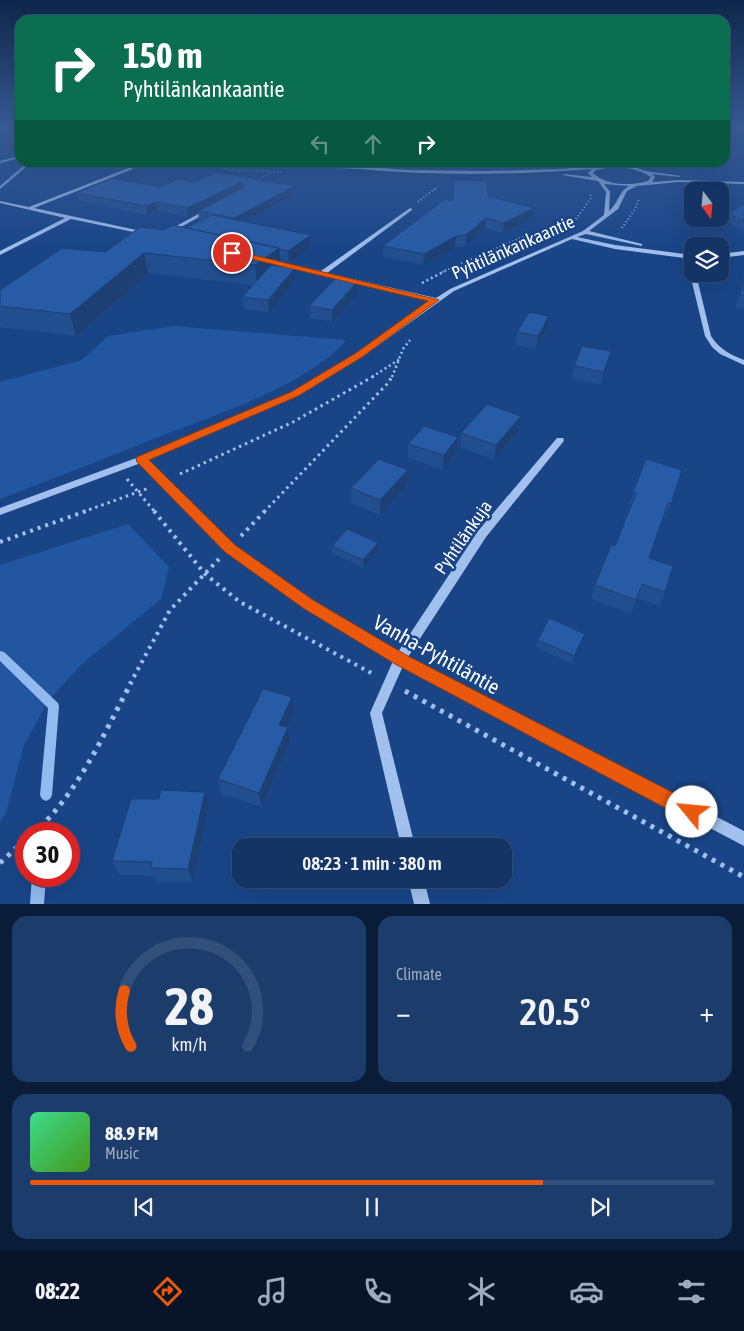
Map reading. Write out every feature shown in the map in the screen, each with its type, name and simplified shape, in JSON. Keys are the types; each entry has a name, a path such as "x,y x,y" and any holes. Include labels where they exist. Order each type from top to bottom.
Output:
{"street":[{"path":"346,167 562,175 616,184 635,185 677,181 744,183"},
{"path":"473,172 543,172 597,167"},
{"path":"599,167 590,173 608,192 606,214"},
{"path":"626,167 673,176 744,178"},
{"path":"641,167 654,178 650,182 643,184"},
{"path":"30,208 131,168"},
{"name":"Pyhtilänkankaantie","path":"0,512 142,459 295,394 359,355 435,300 470,281 586,232 606,214 616,208 625,190 635,185"},
{"path":"0,202 149,234"},
{"path":"169,239 159,236 216,206"},
{"path":"323,273 410,209"},
{"path":"0,253 71,217"},
{"path":"586,232 666,253"},
{"path":"573,238 615,247 684,256"},
{"path":"729,255 744,253"},
{"path":"265,260 435,300"},
{"path":"695,282 708,336 730,358 744,363"},
{"name":"Pyhtilänkuja","path":"406,838 376,713 400,659 482,534 560,440"},
{"name":"Vanha-Pyhtiläntie","path":"142,459 230,548 308,604 400,659 744,839"},
{"path":"418,888 422,904"}],"path":[{"path":"253,183 271,172"},
{"path":"410,209 440,185"},
{"path":"571,224 586,207 593,188"},
{"path":"610,238 620,231 629,220 636,209 639,194"},
{"path":"421,285 428,279 448,269 524,237 554,230"},
{"path":"46,822 77,784 170,610 389,382 404,346 412,338"},
{"path":"0,542 139,492 227,455 345,395 400,358"},
{"path":"116,469 139,492 205,574 240,602 621,808 744,877"},
{"path":"0,863 15,849"}],"shaded area":[{"path":"174,326 346,340 330,356 311,370 263,396 0,499 0,382 82,360 108,336"},
{"path":"128,524 169,567 161,599 83,663 48,701 24,745 6,813 0,822 0,565"}],"building":[{"path":"217,172 295,186 234,218 198,211 243,188 244,185 241,182 187,208 156,202 146,206 76,193 112,178 160,187 179,179 195,182"},
{"path":"454,180 487,181 488,196 534,208 504,223 486,218 466,235 456,236 424,254 383,246 445,199 453,201"},
{"path":"744,204 744,221 729,214"},
{"path":"212,215 311,235 288,251 186,228"},
{"path":"173,225 279,248 255,265 144,253 70,314 0,306 0,290 62,248 105,252 140,227 164,230"},
{"path":"271,265 295,268 268,300 242,297"},
{"path":"335,279 357,282 332,310 309,306"},
{"path":"744,279 744,296 740,295"},
{"path":"529,312 549,316 538,336 517,332"},
{"path":"582,346 611,351 604,372 574,366"},
{"path":"487,404 521,416 496,445 461,433"},
{"path":"424,426 458,437 444,455 408,444"},
{"path":"379,459 408,470 380,500 351,488"},
{"path":"646,459 682,470 671,504 668,503 649,558 673,566 665,592 642,584 636,600 595,585 611,545 615,546 636,493 633,492"},
{"path":"347,529 378,543 363,560 332,546"},
{"path":"549,618 585,634 574,656 538,640"},
{"path":"263,689 292,697 279,725 288,727 259,793 218,779"},
{"path":"161,790 205,792 188,869 151,868 152,862 112,861 131,799 159,799"}],"waterway":[{"path":"0,188 25,167"},
{"path":"0,655 54,706 46,795"},
{"path":"37,904 38,887"}],"route":[{"path":"232,253 435,300 359,355 295,394 142,459 230,548 308,604 400,659 692,812"}]}
